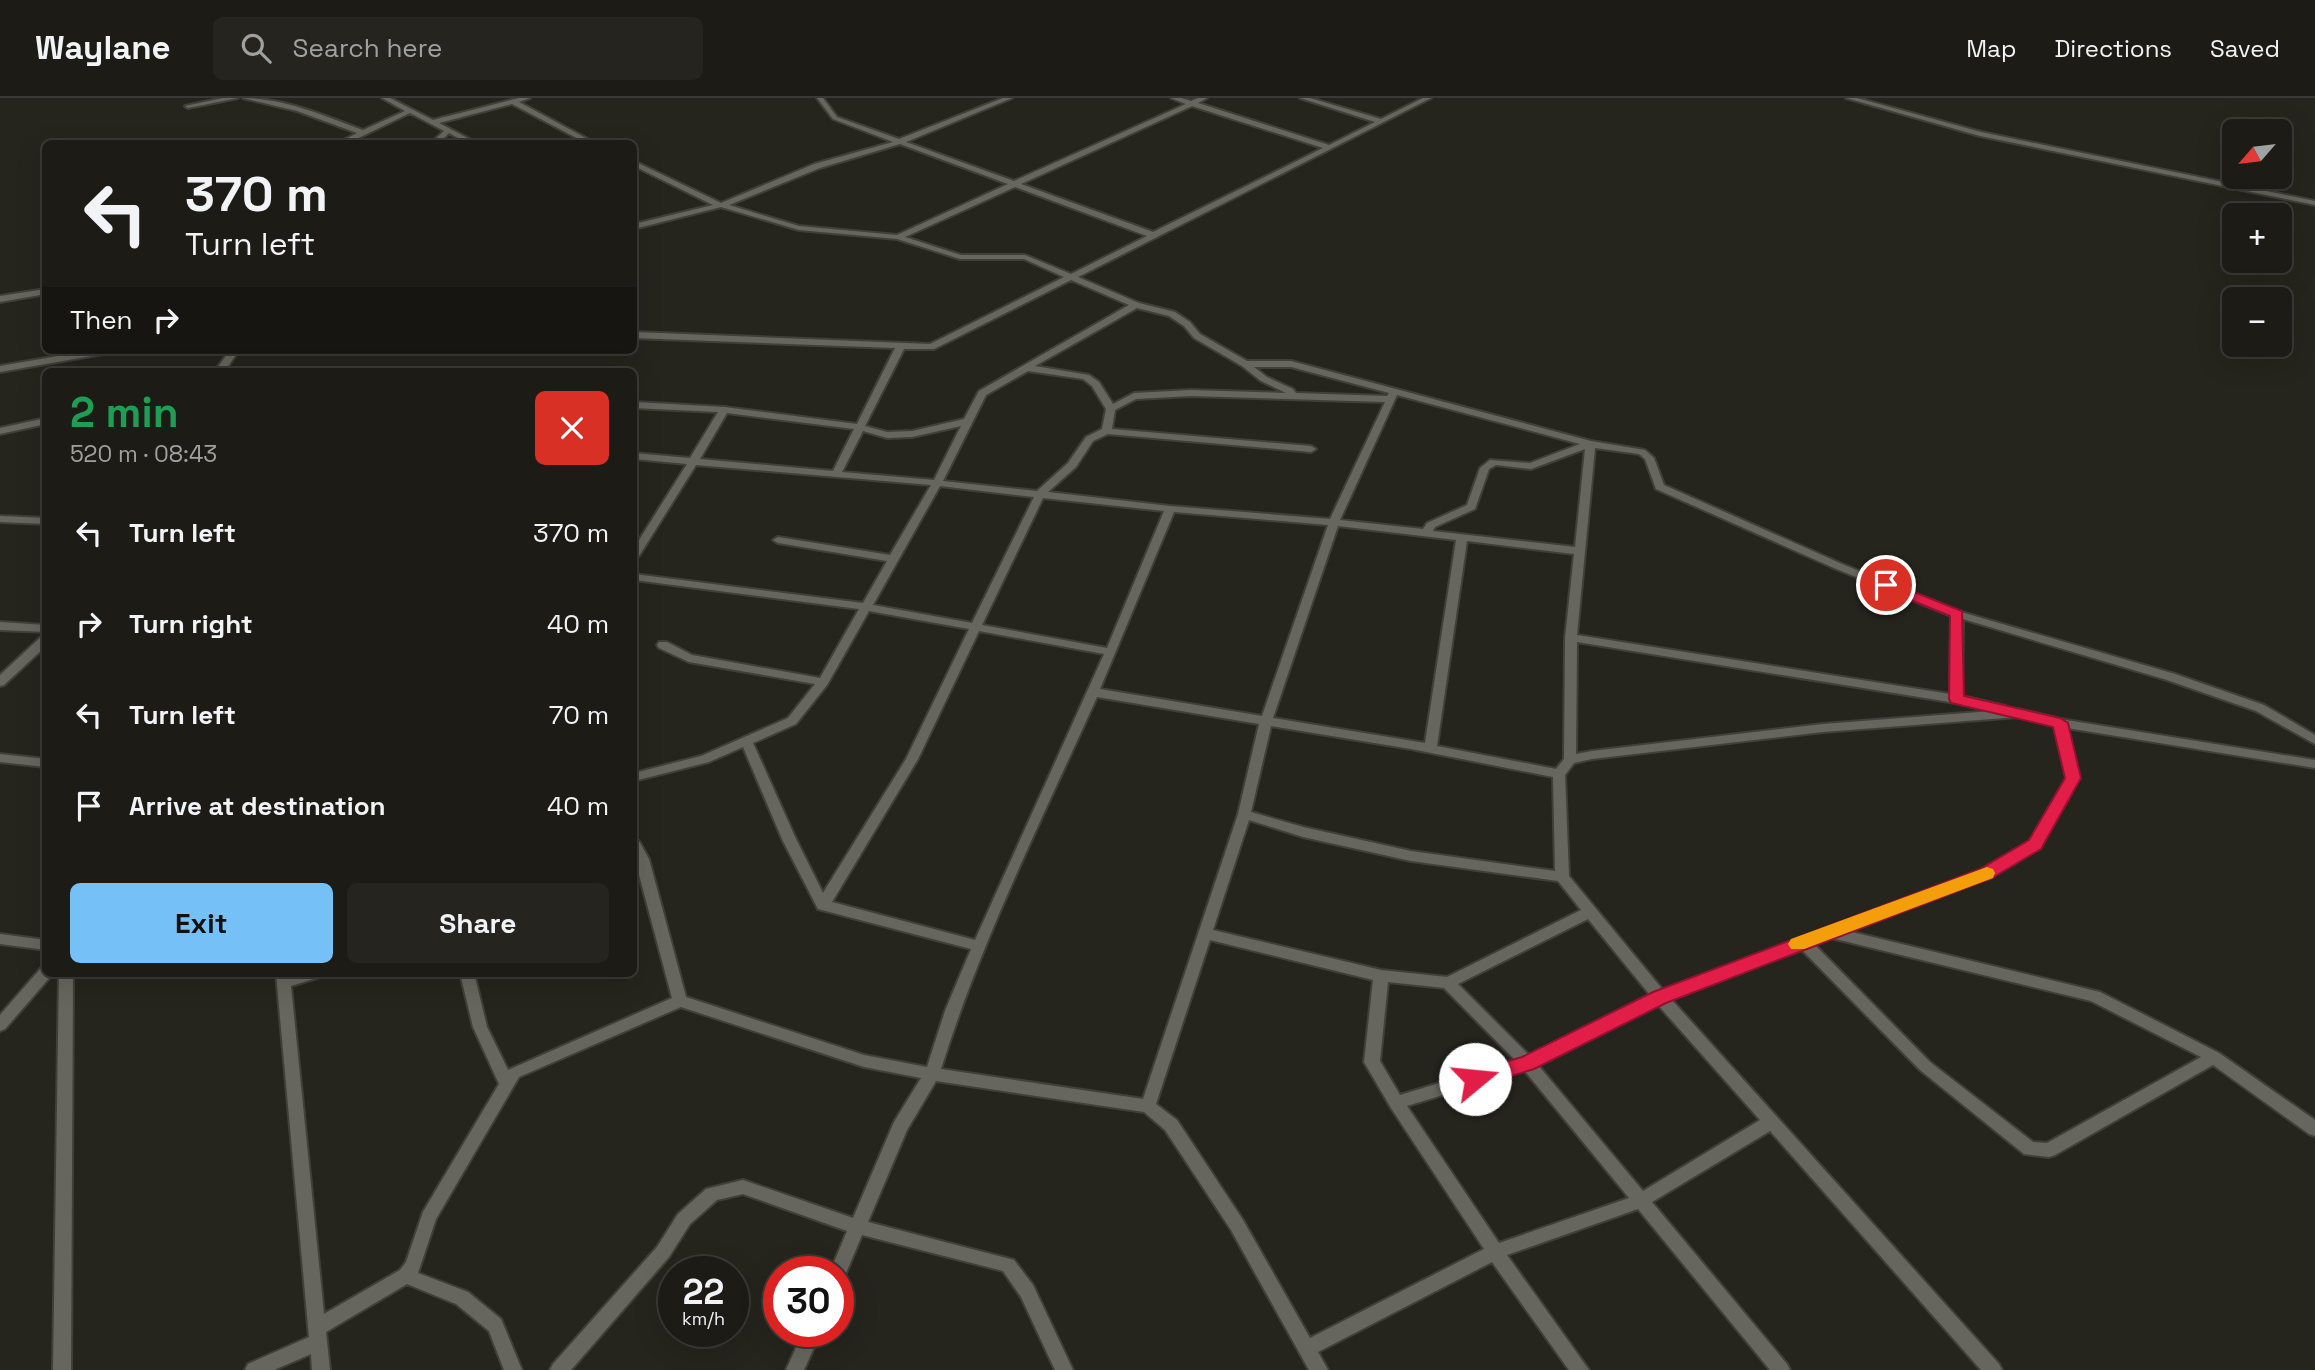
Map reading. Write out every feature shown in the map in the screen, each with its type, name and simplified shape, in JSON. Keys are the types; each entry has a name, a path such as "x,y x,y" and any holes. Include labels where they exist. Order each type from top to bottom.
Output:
{"street":[{"path":"188,106 235,98"},
{"path":"246,98 299,109 362,132"},
{"path":"385,98 468,140"},
{"path":"433,122 527,98"},
{"path":"820,98 835,118 1153,235"},
{"path":"637,227 722,205 817,166 901,142 1009,98"},
{"path":"1174,98 1329,147"},
{"path":"898,237 1204,98"},
{"path":"1303,98 1381,121"},
{"path":"637,334 931,347 1428,98"},
{"path":"1849,98 1980,134 2315,203"},
{"path":"514,102 586,140"},
{"path":"347,140 410,111"},
{"path":"438,140 449,130"},
{"path":"637,164 722,205 799,228 898,237 960,257 1025,257 1136,305 1172,314 1187,324 1197,336 1245,364 1264,379 1290,391 1292,395 1288,397"},
{"path":"0,299 42,292"},
{"path":"637,776 705,759 792,721 823,682 937,483 982,393 1136,305"},
{"path":"836,474 901,346"},
{"path":"0,369 86,354"},
{"path":"1245,364 1291,364 1392,396 1520,423 1590,444 1642,452 1649,458 1660,486 1683,499 1957,614 2171,677 2260,708 2315,740"},
{"path":"1028,368 1086,377 1096,384 1111,410 1107,432"},
{"path":"1111,410 1133,396 1191,393 1288,397 1392,396"},
{"path":"1148,1106 1244,814 1266,722 1334,522 1392,396"},
{"path":"637,405 724,410 860,427 887,435 912,434 968,421"},
{"path":"637,551 659,513 696,461 724,410"},
{"path":"0,431 42,422"},
{"path":"823,905 912,759 1040,494 1072,465 1089,439 1107,432 1311,450"},
{"path":"1426,533 1431,525 1471,507 1485,468 1494,462 1531,466 1590,444"},
{"path":"1590,444 1571,638 1570,760 1559,774 1562,877 1660,998 1993,1370"},
{"path":"637,456 937,483 1170,509 1334,522 1579,551"},
{"path":"845,1256 900,1127 932,1074 952,1011 979,946 1111,652 1170,509"},
{"path":"0,519 42,521"},
{"path":"1430,748 1462,537"},
{"path":"778,540 893,559"},
{"path":"637,577 866,607 1111,652"},
{"path":"1956,699 1957,614"},
{"path":"0,626 42,629"},
{"path":"1571,638 1956,699 2060,723 2315,764"},
{"path":"0,682 42,643"},
{"path":"663,645 689,658 823,682"},
{"path":"1092,692 1430,748 1559,774"},
{"path":"1570,760 1592,755 1823,727 2018,713"},
{"path":"1396,1103 1527,1063 1660,998 1986,873 2035,844 2073,778 2060,723"},
{"path":"746,741 789,839 823,905 979,946"},
{"path":"0,758 42,763"},
{"path":"1244,814 1303,832 1411,856 1562,877"},
{"path":"638,861 680,1001"},
{"path":"1204,933 1381,976 1448,983 1590,912"},
{"path":"1827,932 2095,996 2214,1057 2315,1129"},
{"path":"0,939 42,944"},
{"path":"1803,942 1925,1066 2030,1149 2049,1150 2214,1057"},
{"path":"1381,976 1371,1062 1495,1252 1580,1370"},
{"path":"0,1025 42,977"},
{"path":"62,1370 66,977"},
{"path":"468,977 480,1027 507,1084"},
{"path":"283,978 321,1370"},
{"path":"1448,983 1527,1063 1781,1370"},
{"path":"254,1370 318,1334 407,1276 413,1266 429,1217 514,1073 680,1001 864,1061 932,1074 1148,1106 1171,1125 1237,1225 1319,1370"},
{"path":"1306,1349 1495,1252 1640,1201 1771,1122"},
{"path":"559,1370 663,1252 684,1219 712,1194 743,1187 858,1227 1009,1265 1027,1291 1064,1370"},
{"path":"407,1276 462,1298 495,1325 513,1370"},
{"path":"795,1370 805,1347"}],"slow traffic":[{"path":"1797,944 1987,873"}],"route":[{"path":"1475,1079 1527,1063 1660,998 1986,873 2035,844 2073,778 2060,723 1956,699 1957,614 1886,585"}]}
